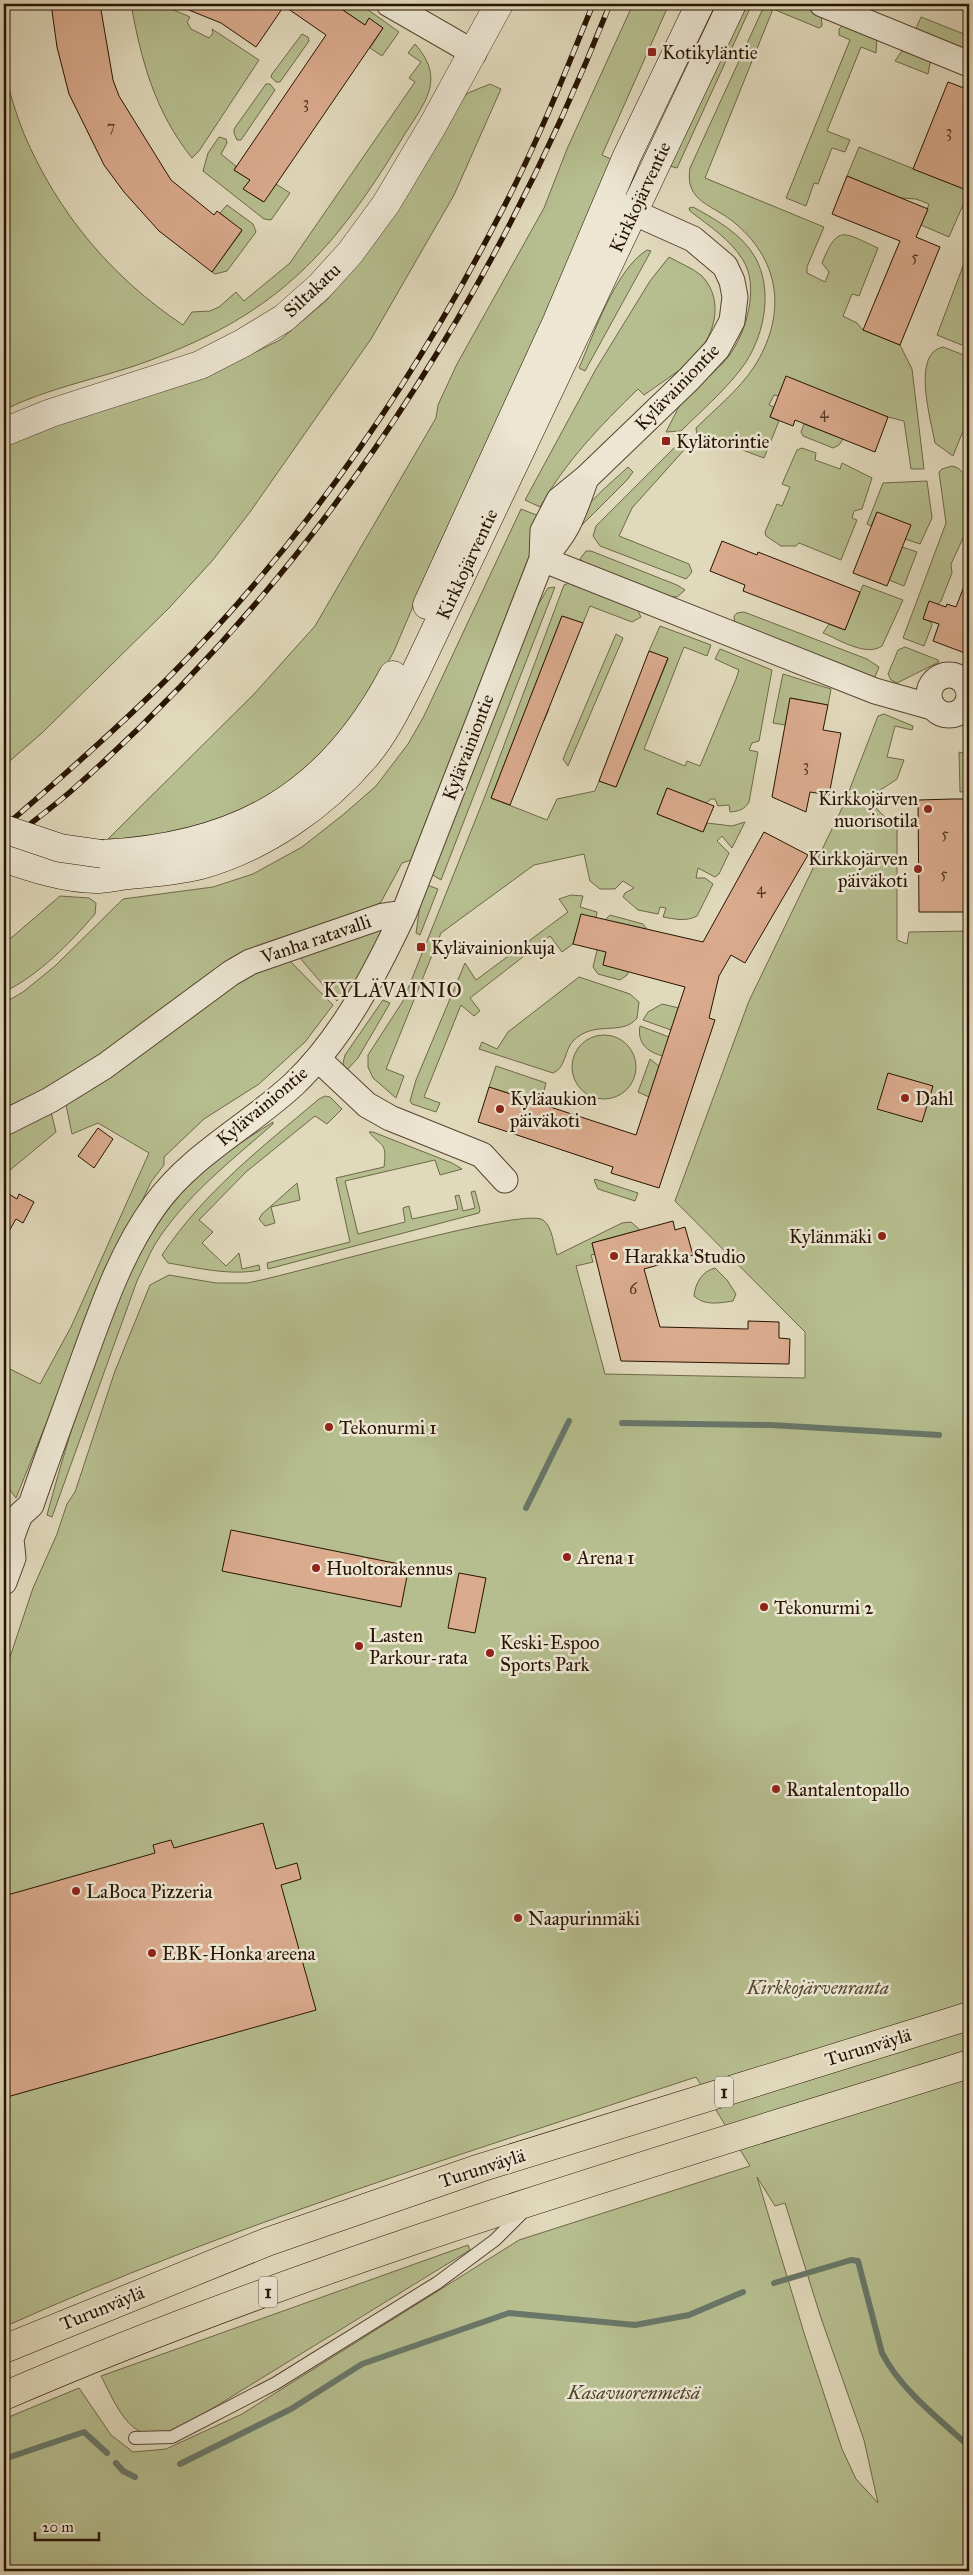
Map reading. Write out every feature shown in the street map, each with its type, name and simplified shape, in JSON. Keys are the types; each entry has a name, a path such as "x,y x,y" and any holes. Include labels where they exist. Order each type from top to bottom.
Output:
{"highway":[{"name":"Turunväylä","path":"4,2349 267,2242 470,2171 969,2016"},
{"name":"1","path":"4,2396 96,2356 287,2284 536,2199 969,2064"}],"main road":[{"name":"Siltakatu","path":"4,432 51,413 200,365 244,343 284,318 326,280 350,253 386,204 474,53 499,4"},
{"name":"Kirkkojärventie","path":"4,858 50,872 99,866 237,827 274,809 309,784 350,742 377,706 399,664 557,321 627,156 700,4"},
{"name":"Kirkkojärventie","path":"4,828 60,848 99,866 162,872 200,865 241,850 284,828 325,798 366,756 395,712 416,671 732,4"}],"street":[{"path":"389,4 474,53"},
{"path":"822,4 969,64"},
{"name":"Kylävainiontie","path":"4,1582 13,1558 27,1545 36,1519 31,1505 108,1290 135,1236 156,1205 196,1161 293,1084 318,1059 360,996 384,954 404,913 542,559 561,540 572,517 586,478 689,379 717,349 732,320 735,297 732,282 725,266 693,239 608,201"},
{"path":"542,559 875,691 932,707"},
{"name":"Vanha ratavalli","path":"4,1123 50,1100 105,1066 231,972 250,962 383,916 404,913"},
{"path":"318,1059 366,1105 390,1118 482,1155 505,1180"}],"lane":[{"path":"135,2438 172,2438 276,2383 438,2283 495,2240 536,2199"}],"green space":[{"path":"131,4 160,4 190,17 187,22 191,29 209,38 213,33 212,29 259,60 199,151 192,158 168,122 151,85"},
{"path":"334,4 360,4 399,32 382,56 370,48 383,28 369,19 365,25"},
{"path":"633,4 669,4 602,155 620,163 439,545 394,651 361,715 298,784 218,824 138,839 108,839 254,694 315,626 436,418 438,405 457,364 544,208 567,149"},
{"path":"740,4 752,4 677,168 666,165"},
{"path":"765,4 796,4 821,14 822,26 819,28 773,9 705,178 824,227 807,267 807,273 825,282 829,272 822,263 828,250 838,237 843,235 850,236 878,248 859,296 852,294 843,316 857,323 863,330 900,345 912,369 924,469 911,469 904,421 888,417 787,377 778,396 774,395 769,405 774,407 770,417 779,421 764,458 699,434 697,436 696,428 734,391 754,367 771,329 774,310 774,291 770,273 763,256 751,239 736,224 696,196 689,180 690,168"},
{"path":"921,17 969,36 969,53 915,31"},
{"path":"844,24 877,36 876,53 861,47 827,131 850,140 845,152 832,148 818,184 814,183 806,206 786,198 850,40 839,35 839,29"},
{"path":"302,34 308,37 309,41 280,82 276,82 271,77 272,74"},
{"path":"415,44 425,57 430,69 429,91 424,102 378,177 353,213 327,245 299,274 269,299 235,321 196,342 151,360 39,395 4,410 4,72 24,134 53,190 70,216 110,264 133,286 183,325 192,312 210,311 219,307 236,292 244,301 290,263 415,82 409,78 421,62 408,53"},
{"path":"904,48 931,59 928,74 895,61"},
{"path":"266,84 270,84 275,90 241,140 237,140 234,129"},
{"path":"490,84 501,89 454,195 371,339 250,512 212,561 169,608 42,733 4,766 4,443 72,417 209,375 280,340 327,300 379,237 464,97 468,93"},
{"path":"219,137 226,139 227,143 221,154 236,166 234,170 250,180 244,189 263,202 276,184 290,193 271,220 264,219 203,171 208,153"},
{"path":"859,147 969,191 949,237 921,225 929,204 916,199 901,198 847,176"},
{"path":"227,205 253,224 256,232 227,271 215,274 212,272 242,231 220,213"},
{"path":"693,207 727,228 750,249 761,269 765,296 764,310 762,324 753,350 739,371 724,389 681,431 666,432 682,402 723,363 735,347 749,310 750,283 748,271 743,260 726,239 690,211 689,208"},
{"path":"647,250 651,251 585,371 579,368 615,287 636,259"},
{"path":"969,250 969,348 937,335"},
{"path":"669,257 702,276 714,297 714,320 705,342 690,361 673,375 644,395 638,389 597,430 572,459 540,507 525,500 596,369 650,281"},
{"path":"943,347 969,357 969,416 953,456 935,443 925,389 925,374 928,361 933,352"},
{"path":"804,424 843,439 839,445 833,448 803,436 801,432"},
{"path":"688,434 693,440 632,508 619,536 689,564 692,572 686,579 600,546 593,536 596,526"},
{"path":"802,448 816,453 815,460 840,469 842,463 872,478 862,509 854,511 852,518 857,520 841,560 799,543 796,546 781,546 766,536 765,532 777,504 782,506 790,487 782,484 797,450"},
{"path":"952,466 958,468 969,478 969,520 965,534 951,564 952,573 941,601 924,619 931,622 932,625 924,646 903,638 946,523 939,472"},
{"path":"628,467 633,472 627,480 581,526 576,524 593,500"},
{"path":"927,481 932,518 920,544 905,539 877,512 871,526 867,524 883,483"},
{"path":"521,509 544,518 411,860 402,863 381,902 357,917 244,955 69,1078 4,1108 4,1003 23,992 55,966 123,899 213,887 253,874 302,847 376,786 408,744 424,716"},
{"path":"902,547 917,552 904,586 889,580"},
{"path":"586,551 591,551 677,585 685,590 677,597 667,596 585,563 580,559"},
{"path":"569,583 637,609 641,617 632,622 590,606 583,623 562,616 529,701 549,709 544,721 524,714 491,798 547,820 557,799 595,791 599,781 616,787 668,659 649,651 660,626 711,645 707,656 684,647 644,749 685,766 687,761 700,766 739,670 715,659 720,649 772,670 759,741 752,743 749,750 758,752 747,805 741,810 730,812 729,805 718,806 715,799 711,799 706,803 667,788 657,814 703,832 707,823 732,826 745,822 732,848 722,836 717,841 729,853 719,874 715,877 698,868 696,878 705,878 713,884 697,916 693,918 680,920 663,917 666,908 660,907 658,914 638,910 623,897 625,893 634,888 623,881 615,889 600,889 590,881 584,854 534,865 441,933 386,1069 404,1076 396,1098 373,1078 368,1067 368,1055 403,1001 485,796 564,585"},
{"path":"863,585 903,600 882,646 876,649 861,649 823,633 829,624 845,630"},
{"path":"555,587 441,880 431,874 532,615 548,588"},
{"path":"744,612 867,659 879,667 874,679 735,625 734,616 737,613"},
{"path":"616,634 623,638 568,766 563,759"},
{"path":"905,647 939,662 897,683 891,680 888,674 898,650"},
{"path":"783,674 831,689 828,705 791,698 785,725 773,723"},
{"path":"884,714 913,726 912,730 895,726 887,757 904,760 897,779 867,799 885,817 897,824 897,940 907,944 909,932 969,931 969,2571 4,2571 4,2419 79,2388 111,2435 133,2452 166,2449 242,2414 519,2240 750,2166 696,2077 434,2163 260,2224 88,2290 4,2327 4,1675 33,1588 57,1534 67,1504 75,1492 115,1371 150,1285 169,1275 216,1283 247,1283 452,1232 526,1218 543,1220 546,1223 551,1232 557,1255 622,1223 631,1222 640,1230 592,1243 595,1254 591,1255 593,1262 576,1266 605,1374 805,1378 805,1332 675,1201 749,1001 844,804 878,716","holes":["757,2177 775,2206 785,2203 821,2318 864,2440 878,2503 856,2479 842,2449 805,2336"]},
{"path":"959,752 969,755 969,791 960,792"},
{"path":"427,885 438,889 420,935 416,933 420,905"},
{"path":"571,895 583,896 580,907 597,912 593,936 576,932 573,944 562,952 550,936 470,998 480,1011 474,1016 461,1005 424,1097 440,1103 436,1112 412,1104 410,1101 416,1080 465,963 476,980 568,912 559,899"},
{"path":"60,896 89,898 96,903 95,914 53,958 29,977 4,992 4,944"},
{"path":"610,915 643,924 647,929 614,922 603,965 629,971 620,980 598,974 593,967 604,921"},
{"path":"380,928 383,935 345,1000 339,997 337,1001 299,957"},
{"path":"289,960 333,1005 305,1042 259,1084 204,1119 164,1157 164,1165 151,1182 101,1288 16,1498 4,1482 4,1366 40,1384 71,1327 149,1153 98,1123 72,1134 65,1100 247,973"},
{"path":"579,977 630,994 639,1002 637,1018 631,1024 624,1027 599,1029 581,1034 570,1045 563,1063 553,1073 479,1049 482,1042 497,1049 508,1032"},
{"path":"383,1000 390,1003 358,1058 345,1072 343,1063 345,1055"},
{"path":"662,1004 679,1008 671,1030 643,1020 648,1012"},
{"path":"640,1026 669,1037 663,1056 652,1052 644,1046 639,1032"},
{"path":"604,1035 616,1037 627,1044 634,1055 636,1067 634,1079 627,1090 616,1097 604,1099 592,1097 581,1090 574,1079 572,1067 574,1055 581,1044 592,1037"},
{"path":"650,1059 659,1066 649,1097 638,1092"},
{"path":"496,1066 546,1083 541,1103 489,1087"},
{"path":"325,1096 330,1097 342,1109 327,1124 315,1116 246,1172 199,1220 213,1232 202,1243 226,1266 239,1253 242,1269 259,1265 260,1270 226,1272 168,1263 162,1255 196,1211 234,1172 319,1099"},
{"path":"51,1112 56,1132 4,1175 4,1133"},
{"path":"273,1122 209,1180 179,1211 154,1246 137,1281 52,1517 47,1515 69,1438 94,1362 121,1292 144,1247 171,1205 188,1186 229,1151"},
{"path":"369,1132 452,1163 462,1169 440,1175 435,1160 345,1181 358,1234 405,1222 403,1208 409,1206 412,1219 458,1209 455,1196 459,1195 463,1211 475,1208 471,1192 475,1191 480,1210 479,1213 268,1269 267,1263 350,1242 336,1178 384,1167 384,1149"},
{"path":"595,1179 638,1193 635,1201 598,1189"},
{"path":"297,1183 300,1200 271,1207 275,1223 265,1226 259,1219 262,1214"},
{"path":"715,1268 727,1280 736,1294 733,1301 707,1303 694,1296 696,1287 703,1275"},
{"path":"468,2245 470,2250 174,2432 157,2434 139,2431 121,2414 101,2376"}],"building":[{"path":"51,4 100,4 113,80 119,96 171,180 214,215 217,211 242,230 212,272 159,231 124,192 104,165 69,94 57,47"},
{"path":"174,4 334,4 365,25 369,18 383,28 264,202 243,189 250,180 234,170 326,35 284,6 256,47 221,23"},
{"path":"948,82 969,90 969,191 913,169"},
{"path":"847,176 928,209 916,237 940,247 900,345 863,330 900,241 832,214"},
{"path":"786,376 888,417 875,452 795,420 793,426 770,417"},
{"path":"877,512 911,525 887,586 853,573"},
{"path":"722,541 757,555 758,552 860,592 845,630 743,591 745,585 710,571"},
{"path":"968,576 969,642 965,653 933,641 939,624 923,619 929,601 946,607 947,604 956,607"},
{"path":"562,616 583,623 510,805 491,798"},
{"path":"649,651 668,658 616,787 599,781"},
{"path":"790,698 828,705 823,730 841,733 829,795 810,792 806,812 772,797"},
{"path":"667,788 714,806 703,832 657,814"},
{"path":"969,799 969,912 919,912 918,800"},
{"path":"764,832 808,855 745,963 731,955 719,976 709,1018 715,1020 659,1188 611,1173 613,1167 478,1122 489,1087 636,1135 685,987 603,965 606,952 573,944 581,914 703,942"},
{"name":"Dahl","path":"888,1073 933,1086 922,1122 877,1109"},
{"path":"98,1128 113,1139 94,1168 78,1156"},
{"path":"4,1191 17,1199 19,1194 34,1202 23,1223 16,1219 4,1240"},
{"path":"673,1221 675,1230 685,1227 693,1255 644,1269 660,1327 748,1329 748,1321 779,1322 779,1338 790,1339 789,1364 621,1361 592,1243"},
{"name":"Huoltorakennus","path":"231,1530 409,1566 401,1607 222,1571"},
{"path":"459,1573 486,1578 475,1633 448,1628"},
{"name":"EBK-Honka areena","path":"263,1823 276,1869 297,1863 301,1879 281,1885 316,2010 7,2097 4,2087 4,1896 155,1853 153,1845 171,1840 174,1848"}],"waterway":[{"path":"526,1508 569,1421"},
{"path":"622,1423 771,1425 939,1435"},
{"path":"774,2283 851,2260 858,2261 882,2353 890,2367 910,2392 969,2446"},
{"path":"180,2464 291,2409 362,2364 509,2313 635,2325 689,2315 743,2292"},
{"path":"4,2459 84,2432 107,2453"},
{"path":"116,2463 123,2471 135,2477"}],"railway":[{"path":"4,827 131,714 171,675 266,571 351,460 391,402 428,342 464,282 511,194 560,86 593,4"},
{"path":"4,844 70,792 159,709 241,620 317,528 387,431 451,330 510,225 562,116 610,4"}],"place":[{"name":"Kotikyläntie","path":"652,52"},
{"name":"Kylätorintie","path":"666,441"},
{"name":"Kirkkojärven nuorisotila","path":"928,809"},
{"name":"Kirkkojärven päiväkoti","path":"918,869"},
{"name":"Kylävainionkuja","path":"421,947"},
{"name":"Dahl","path":"905,1098"},
{"name":"Kyläaukion päiväkoti","path":"500,1109"},
{"name":"Kylänmäki","path":"882,1236"},
{"name":"Harakka Studio","path":"614,1256"},
{"name":"Tekonurmi 1","path":"329,1427"},
{"name":"Arena 1","path":"567,1557"},
{"name":"Huoltorakennus","path":"316,1568"},
{"name":"Tekonurmi 2","path":"764,1607"},
{"name":"Lasten Parkour-rata","path":"359,1646"},
{"name":"Keski-Espoo Sports Park","path":"490,1653"},
{"name":"Rantalentopallo","path":"776,1789"},
{"name":"LaBoca Pizzeria","path":"76,1891"},
{"name":"Naapurinmäki","path":"518,1918"},
{"name":"EBK-Honka areena","path":"152,1953"}],"district":[{"name":"KYLÄVAINIO","path":"393,990"}],"park label":[{"name":"Kirkkojärvenranta","path":"818,1987"},
{"name":"Kasavuorenmetsä","path":"634,2392"}]}
